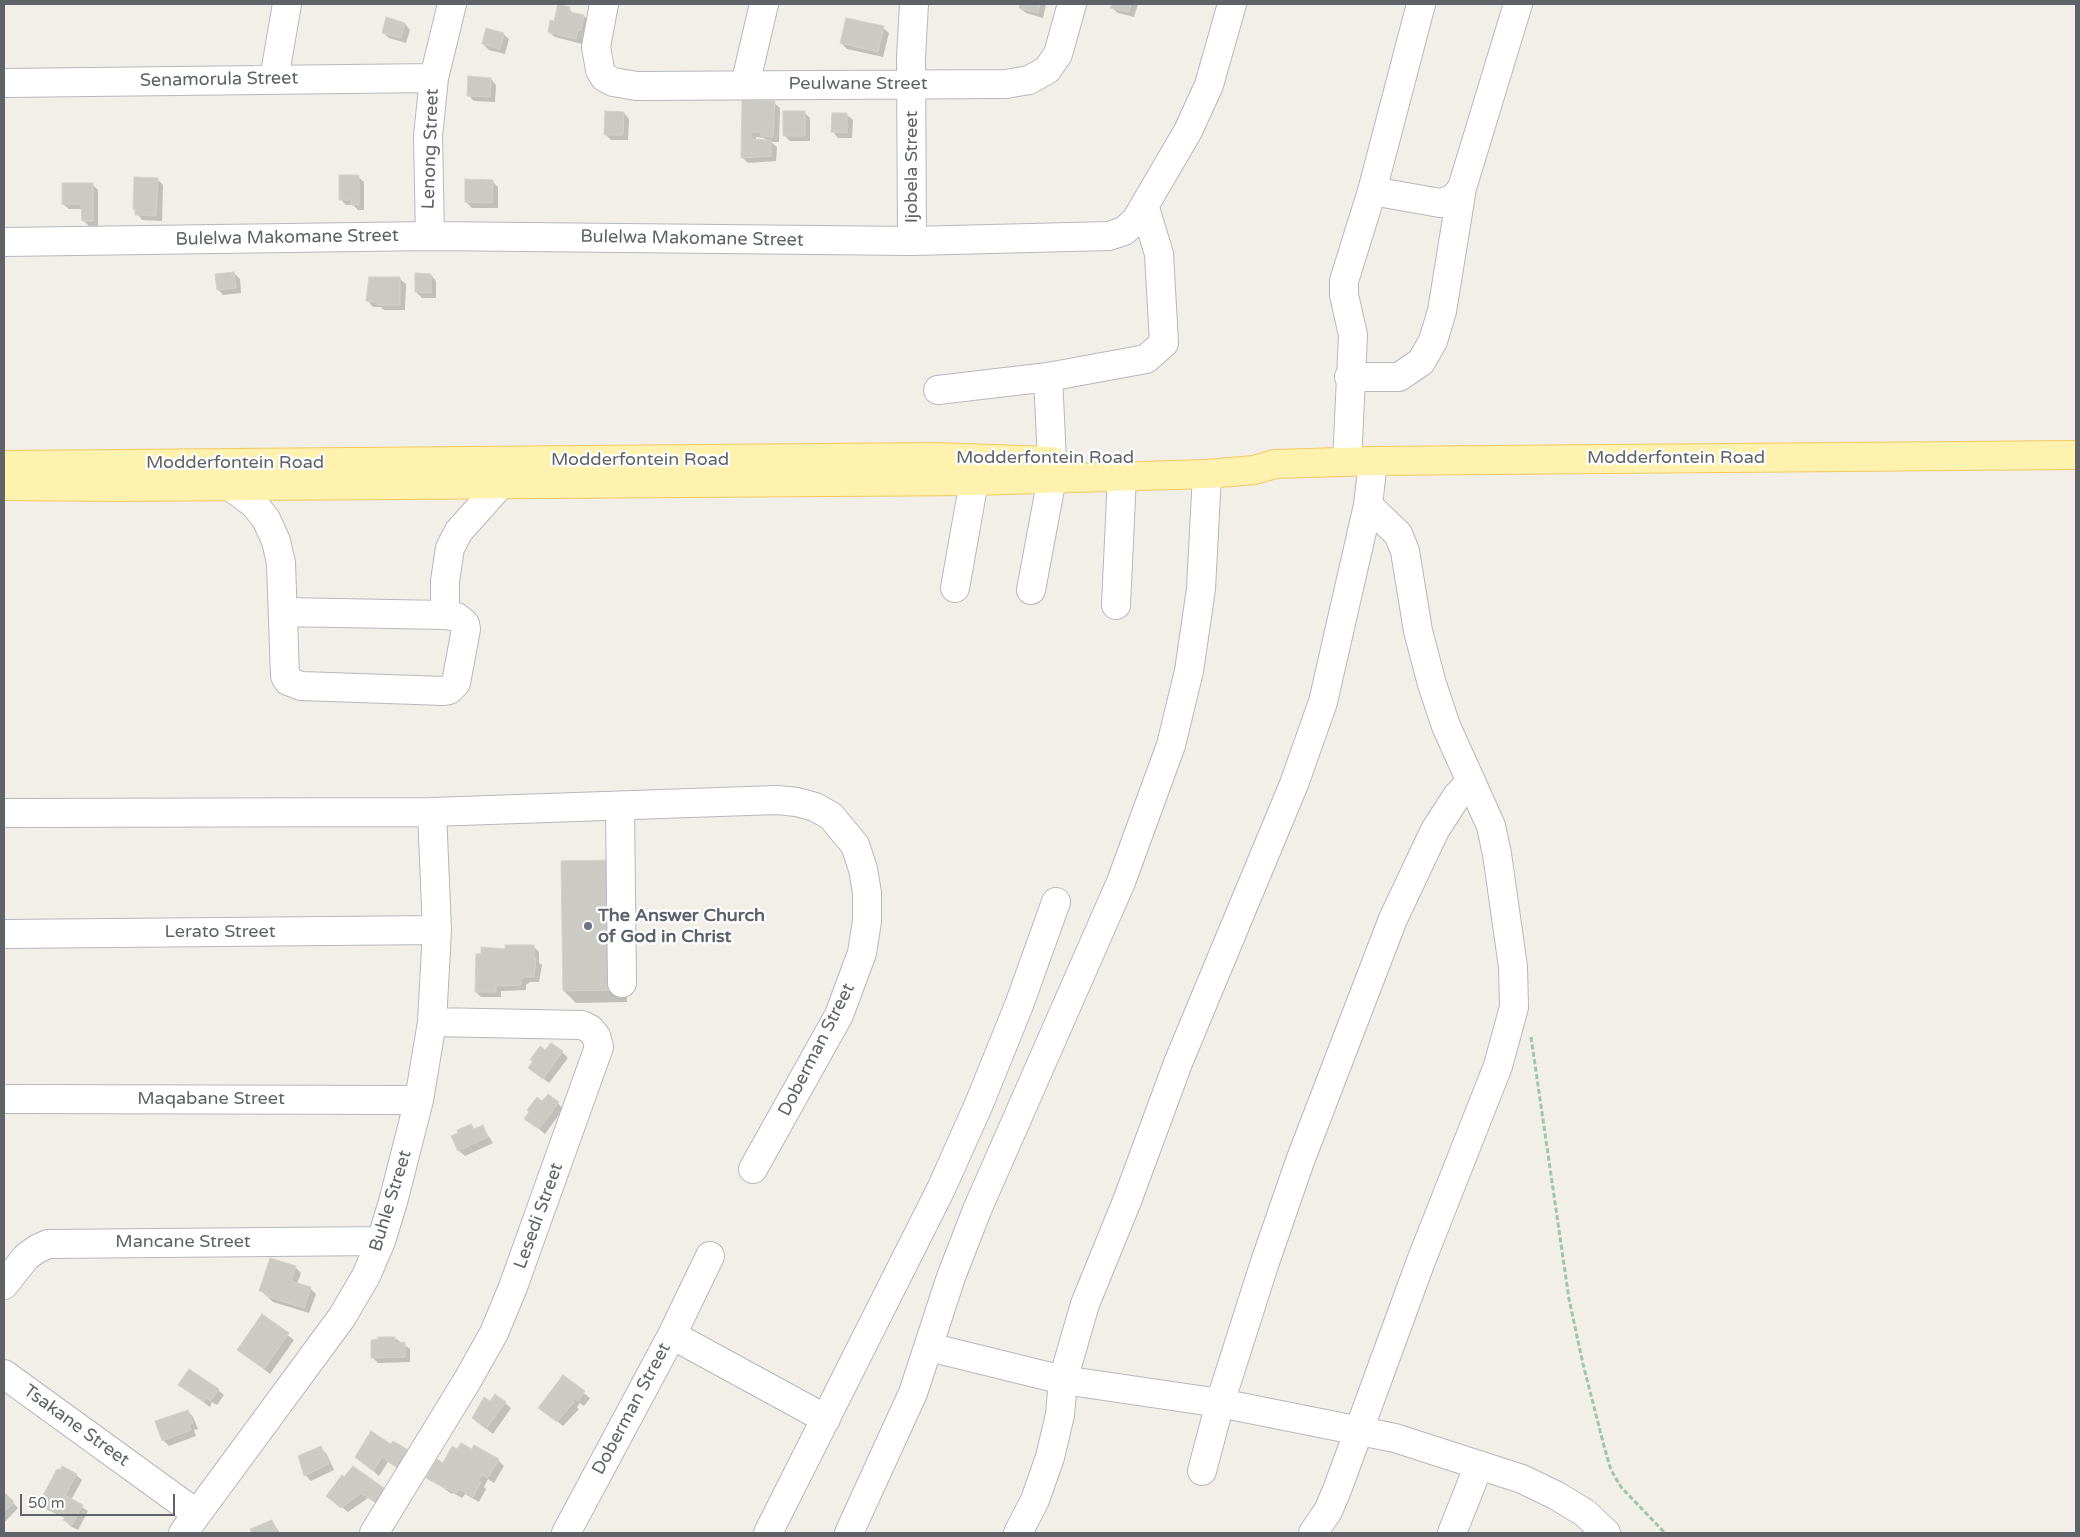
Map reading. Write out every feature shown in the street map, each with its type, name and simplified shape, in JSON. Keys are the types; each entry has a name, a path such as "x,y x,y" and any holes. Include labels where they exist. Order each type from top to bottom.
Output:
{"main road":[{"name":"Modderfontein Road","path":"4,465 934,457 1122,476 1207,474 1254,470 1275,464 1360,461 2076,455"},
{"name":"Modderfontein Road","path":"4,486 974,481 1052,469 1213,457 1254,458 1275,464"}],"street":[{"path":"274,79 287,4"},
{"name":"Lenong Street","path":"430,236 428,136 434,78 452,4"},
{"name":"Peulwane Street","path":"604,4 596,47 600,70 604,77 623,85 1006,84 1029,80 1047,70 1058,54 1072,4"},
{"path":"745,85 764,4"},
{"name":"Ijobela Street","path":"912,241 911,83 914,4"},
{"name":"Bulelwa Makomane Street","path":"4,242 430,236 912,241 1109,236 1124,231 1136,220 1145,208 1188,131 1209,85 1232,4"},
{"path":"1018,1533 1035,1500 1050,1457 1060,1414 1063,1380 1085,1304 1127,1201 1178,1063 1294,784 1320,712 1342,628 1368,505 1349,378 1353,335 1344,295 1344,281 1372,191 1421,4"},
{"path":"1349,378 1399,377 1421,362 1433,341 1442,311 1462,188 1518,4"},
{"name":"Senamorula Street","path":"4,83 434,78"},
{"path":"1372,191 1440,203 1453,199 1462,188"},
{"path":"938,390 1048,377 1146,359 1164,343 1159,254 1145,208"},
{"path":"1031,590 1052,469 1048,377"},
{"path":"849,1533 892,1442 929,1347 951,1277 977,1210 1121,882 1171,745 1189,672 1201,590 1207,474"},
{"path":"1116,605 1122,476"},
{"path":"955,588 974,481"},
{"path":"445,614 445,581 450,548 459,531 501,484"},
{"path":"230,486 254,504 266,519 276,542 281,563 285,676 293,684 301,686 444,691 449,690 456,683 466,630 462,619 445,614 284,612"},
{"path":"1313,1533 1331,1504 1421,1261 1498,1066 1514,1007 1513,968 1497,854 1491,826 1446,726 1432,684 1418,631 1405,551 1398,534 1368,505"},
{"path":"1202,1471 1220,1403 1264,1265 1300,1161 1392,919 1435,830 1457,796 1471,781"},
{"name":"Doberman Street","path":"620,806 777,800 797,802 815,807 831,816 855,845 863,869 867,912 862,953 839,1015 753,1169"},
{"path":"4,813 432,812 620,806 622,983"},
{"name":"Buhle Street","path":"188,1528 342,1317 366,1276 381,1240 393,1202 419,1100 432,1022 437,930 432,812"},
{"path":"768,1533 893,1287 979,1104 1019,1005 1056,902"},
{"name":"Lerato Street","path":"4,934 437,930"},
{"name":"Lesedi Street","path":"374,1533 467,1381 494,1332 516,1278 599,1047 596,1036 590,1029 582,1025 432,1022"},
{"name":"Maqabane Street","path":"4,1099 419,1100"},
{"name":"Mancane Street","path":"4,1285 26,1258 37,1249 48,1244 381,1240"},
{"name":"Doberman Street","path":"566,1533 672,1335 710,1256"},
{"path":"672,1335 826,1420"},
{"path":"929,1347 1063,1380 1220,1403 1395,1438 1522,1479 1579,1523 1606,1533"},
{"name":"Tsakane Street","path":"4,1374 188,1528"},
{"path":"1452,1533 1479,1464"}],"path":[{"path":"1514,1007 1532,1039 1555,1215 1569,1299 1604,1446 1611,1470 1621,1488 1665,1533"}],"building":[{"path":"558,4 570,7 569,12 584,15 581,30 578,30 576,39 548,32 550,20 554,21"},
{"path":"1020,4 1040,4 1038,13 1019,8"},
{"path":"1112,4 1131,4 1129,12 1110,8"},
{"path":"386,17 405,23 401,38 382,33"},
{"path":"846,18 884,26 878,52 840,43"},
{"path":"486,28 504,33 500,49 482,44"},
{"path":"468,76 491,78 490,97 467,96"},
{"path":"742,100 775,101 773,137 761,136 761,132 751,132 751,139 771,140 771,156 741,158"},
{"path":"605,111 624,112 623,135 604,135"},
{"path":"783,111 805,111 805,136 783,136"},
{"path":"832,113 847,113 847,133 831,132"},
{"path":"339,175 359,175 359,205 351,205 351,200 339,200"},
{"path":"134,177 158,178 156,216 135,215 135,209 133,209"},
{"path":"465,179 493,180 492,203 465,202"},
{"path":"62,183 93,183 93,221 82,221 81,204 62,204"},
{"path":"234,272 236,288 217,290 215,274"},
{"path":"415,273 431,274 431,293 415,292"},
{"path":"369,277 400,277 400,305 377,305 377,302 366,301"},
{"name":"The Answer Church of God in Christ","path":"613,860 615,990 563,991 561,861"},
{"path":"505,945 534,945 534,958 536,958 534,977 524,977 521,979 521,985 496,986 496,992 475,992 476,954 481,954 481,947 505,949"},
{"path":"551,1043 563,1051 543,1079 528,1068 533,1061 530,1060 540,1046 545,1050"},
{"path":"548,1094 559,1102 539,1129 524,1119 529,1112 527,1110 537,1097 542,1101"},
{"path":"471,1124 474,1129 483,1125 488,1137 458,1151 451,1136 458,1133 457,1130"},
{"path":"270,1258 296,1266 291,1281 311,1287 304,1308 266,1296 266,1293 259,1291"},
{"path":"262,1314 289,1333 264,1369 237,1350"},
{"path":"378,1337 395,1337 395,1343 405,1342 405,1357 371,1358 371,1340 378,1339"},
{"path":"189,1369 219,1389 211,1401 206,1398 204,1402 178,1385"},
{"path":"563,1375 585,1391 578,1401 574,1398 572,1401 574,1402 557,1422 538,1408"},
{"path":"495,1394 506,1402 486,1429 472,1418 484,1397 490,1401"},
{"path":"188,1410 193,1423 189,1425 191,1430 162,1441 155,1421"},
{"path":"371,1431 391,1444 393,1441 410,1451 399,1469 382,1457 373,1471 355,1457"},
{"path":"461,1443 472,1449 474,1445 499,1459 488,1478 482,1475 478,1481 481,1482 473,1497 459,1489 456,1493 446,1489 426,1478 437,1459 443,1463 452,1446 457,1449"},
{"path":"321,1446 329,1464 304,1476 298,1456"},
{"path":"62,1466 77,1474 65,1495 83,1505 72,1525 63,1520 65,1517 39,1503 57,1469 60,1470"},
{"path":"353,1466 384,1488 374,1501 361,1493 341,1508 326,1496 342,1475 344,1477"},
{"path":"4,1492 14,1502 4,1512"},
{"path":"272,1520 278,1533 252,1533 250,1529"}],"place":[{"name":"The Answer Church of God in Christ","path":"588,926"}]}
